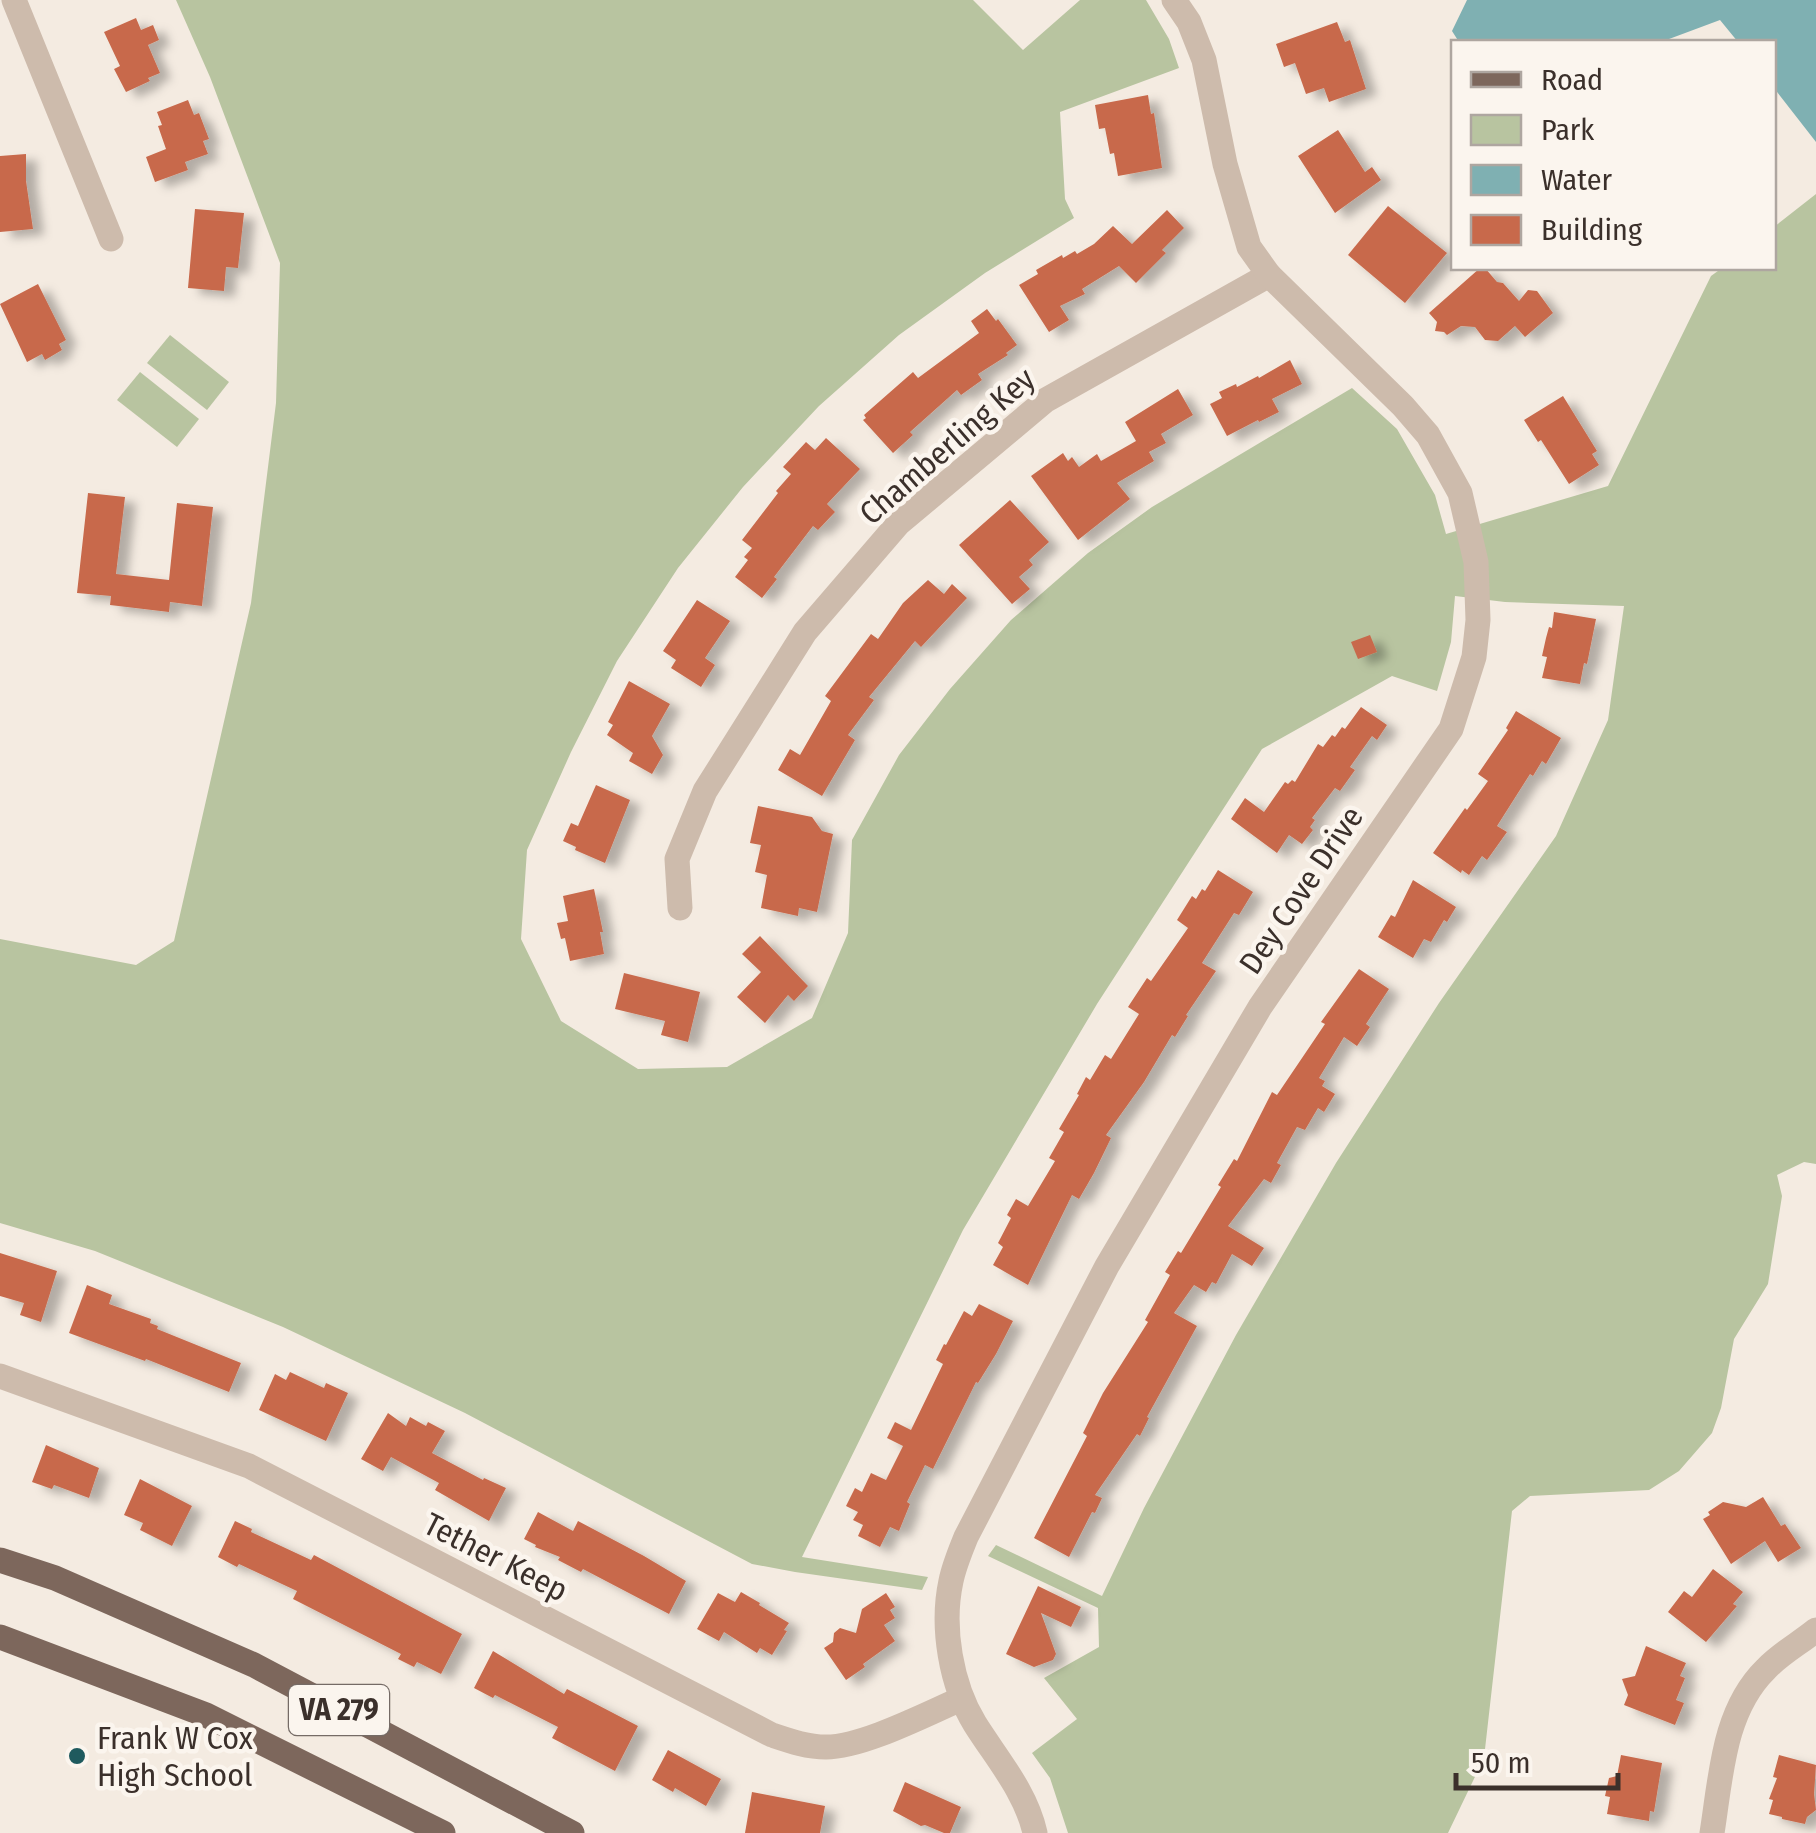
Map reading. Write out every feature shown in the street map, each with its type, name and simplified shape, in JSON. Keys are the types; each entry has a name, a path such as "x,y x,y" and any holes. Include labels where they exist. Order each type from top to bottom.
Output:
{"main road":[{"name":"VA 279","path":"0,1560 55,1578 254,1665 572,1833"},
{"name":"VA 279","path":"0,1637 206,1715 443,1833"}],"street":[{"path":"14,0 112,239"},
{"name":"Dey Cove Drive","path":"1035,1833 1016,1786 961,1699 949,1642 948,1604 950,1584 966,1537 1107,1266 1260,1007 1451,730 1474,657 1478,620 1476,562 1460,493 1428,435 1404,406 1269,276 1250,246 1225,164 1204,60 1190,22 1174,0"},
{"name":"Chamberling Key","path":"680,908 677,859 705,791 805,632 898,524 1046,400 1269,276"},
{"name":"Tether Keep","path":"0,1376 249,1466 772,1736 829,1748 857,1742 961,1699"},
{"path":"1712,1833 1727,1741 1740,1704 1764,1670 1816,1630"}],"green space":[{"path":"176,0 973,0 1023,50 1080,0 1146,0 1169,39 1179,68 1060,112 1065,199 1074,218 985,273 899,335 819,406 743,487 678,568 617,661 527,850 521,939 561,1021 638,1069 727,1067 812,1018 848,933 852,840 899,755 1011,620 1088,553 1152,507 1352,388 1397,429 1435,495 1446,534 1608,486 1711,276 1719,270 1776,270 1776,225 1816,194 1816,1164 1804,1162 1777,1175 1782,1196 1768,1284 1734,1339 1721,1408 1712,1433 1679,1471 1649,1490 1530,1496 1512,1511 1484,1758 1448,1833 1068,1833 1050,1778 1032,1753 1077,1719 1044,1678 1099,1647 1098,1608 988,1556 996,1545 1102,1596 1236,1335 1336,1163 1439,1003 1556,836 1608,720 1624,606 1505,602 1455,596 1451,642 1437,691 1392,676 1262,749 1097,1004 963,1230 802,1557 928,1577 922,1590 752,1564 465,1413 283,1327 95,1251 0,1223 0,939 136,965 174,941 251,603 276,403 280,263 210,77"},
{"path":"170,335 229,382 207,410 147,363"},
{"path":"140,372 199,419 177,447 117,400"}],"water":[{"path":"1467,0 1816,0 1816,142 1776,91 1776,40 1736,40 1720,20 1666,40 1458,40 1452,31"}],"building":[{"path":"136,18 141,30 153,25 159,40 148,45 160,73 126,92 114,69 120,66 104,32"},
{"path":"1337,22 1345,42 1350,40 1366,89 1329,102 1324,88 1306,94 1295,63 1284,67 1276,44"},
{"path":"1148,95 1162,168 1118,176 1105,128 1099,129 1095,105"},
{"path":"188,100 194,115 199,113 209,139 203,141 208,154 185,162 188,170 155,182 146,157 166,149 157,112"},
{"path":"1338,130 1365,172 1372,167 1381,180 1335,213 1298,156"},
{"path":"26,154 33,229 0,232 0,156"},
{"path":"1388,206 1447,253 1405,303 1348,255"},
{"path":"195,209 244,213 238,268 226,267 224,291 188,288"},
{"path":"1167,210 1184,228 1162,250 1166,253 1136,283 1119,266 1082,289 1085,294 1060,306 1069,320 1049,332 1019,285 1062,255 1063,258 1075,251 1077,254 1094,244 1113,226 1132,244"},
{"path":"1478,270 1487,270 1519,301 1528,290 1537,291 1553,313 1525,337 1515,326 1498,341 1485,340 1475,327 1461,326 1447,335 1435,331 1437,322 1429,313"},
{"path":"38,284 66,340 59,344 62,350 45,360 42,354 27,362 0,304"},
{"path":"987,309 1017,345 978,374 982,380 961,395 957,390 910,432 913,435 893,453 863,420 864,415 913,372 918,378 979,333 971,321"},
{"path":"1290,360 1302,384 1272,399 1279,412 1227,436 1210,404 1222,398 1219,392 1259,378"},
{"path":"1178,389 1193,415 1161,434 1166,443 1149,452 1154,461 1117,483 1130,499 1078,540 1031,476 1063,453 1079,467 1097,454 1101,461 1136,441 1125,422"},
{"path":"1563,396 1597,451 1592,454 1599,465 1569,484 1524,420"},
{"path":"826,438 860,469 827,504 835,512 818,530 813,526 762,598 735,577 752,548 742,540 791,474 783,467 806,442 815,450"},
{"path":"88,493 125,497 116,574 169,580 177,503 213,507 202,606 170,602 169,612 110,605 111,596 77,593"},
{"path":"1010,500 1049,542 1029,560 1033,565 1019,577 1030,589 1012,604 959,545"},
{"path":"928,580 944,594 952,584 967,598 921,647 915,641 869,697 874,700 848,735 855,740 822,796 778,770 790,749 800,755 831,701 825,696 871,634 878,639 903,603"},
{"path":"697,600 730,621 705,658 715,665 701,687 671,668 676,660 663,651"},
{"path":"1554,612 1596,619 1580,684 1542,678 1547,657 1542,656"},
{"path":"1370,635 1377,652 1358,659 1351,642"},
{"path":"629,681 670,704 652,736 663,755 652,774 629,761 633,753 607,735 613,725 608,722"},
{"path":"1361,707 1387,725 1377,740 1372,736 1350,767 1355,770 1340,791 1335,788 1312,818 1313,830 1302,844 1289,835 1277,853 1231,819 1245,798 1264,812 1285,782 1295,782 1318,744 1323,747 1332,735 1335,737 1342,727 1345,729"},
{"path":"1516,711 1561,738 1546,764 1542,761 1533,776 1530,774 1497,826 1507,832 1487,860 1482,856 1469,875 1462,870 1461,873 1433,853 1488,781 1478,774"},
{"path":"596,785 630,800 605,863 563,841 571,823 578,826"},
{"path":"758,806 812,817 822,831 833,834 817,912 799,908 798,916 761,908 767,875 755,872 761,845 750,843"},
{"path":"1218,870 1253,892 1239,915 1234,913 1202,963 1216,971 1106,1135 1111,1138 1094,1173 1079,1199 1072,1195 1028,1285 993,1265 1003,1247 998,1243 1011,1218 1007,1215 1016,1199 1028,1206 1055,1161 1049,1158 1064,1132 1059,1129 1086,1077 1090,1080 1105,1055 1111,1059 1139,1014 1128,1007 1188,928 1177,920 1192,896 1196,899 1202,889 1205,891"},
{"path":"1413,880 1456,907 1431,942 1424,939 1413,958 1378,937 1391,915 1395,917"},
{"path":"594,889 604,954 570,961 557,923 568,921 563,896"},
{"path":"760,936 808,986 794,1001 788,995 765,1023 737,997 761,972 742,954"},
{"path":"1359,969 1389,989 1366,1024 1370,1027 1357,1046 1344,1037 1319,1078 1325,1081 1322,1086 1335,1094 1324,1112 1318,1108 1305,1130 1297,1127 1271,1183 1264,1179 1228,1226 1264,1248 1252,1266 1232,1254 1216,1284 1212,1282 1206,1292 1194,1285 1174,1313 1197,1326 1140,1436 1137,1434 1095,1495 1102,1498 1069,1557 1034,1538 1087,1436 1083,1433 1148,1322 1145,1320 1170,1275 1165,1272 1178,1251 1181,1253 1234,1159 1237,1161 1272,1092 1277,1095"},
{"path":"624,973 700,992 688,1042 661,1035 665,1021 615,1009"},
{"path":"0,1253 57,1271 41,1322 20,1315 24,1303 0,1296"},
{"path":"87,1285 112,1295 109,1304 151,1319 157,1329 241,1363 229,1392 69,1333"},
{"path":"979,1304 1013,1321 976,1382 933,1469 925,1465 907,1502 910,1504 899,1531 890,1527 880,1547 858,1536 863,1525 853,1520 858,1512 846,1506 855,1488 862,1492 871,1473 886,1480 903,1446 887,1438 895,1422 911,1430 943,1364 936,1360 944,1344 964,1311 972,1316"},
{"path":"290,1372 324,1388 326,1383 348,1393 326,1441 259,1410 275,1374 286,1380"},
{"path":"388,1413 406,1426 410,1417 445,1431 432,1453 506,1488 489,1521 435,1490 439,1483 391,1457 383,1471 361,1459"},
{"path":"46,1445 99,1468 89,1498 54,1485 52,1489 32,1482"},
{"path":"140,1479 192,1506 172,1546 140,1530 143,1523 124,1515"},
{"path":"1763,1497 1801,1548 1778,1562 1765,1541 1731,1564 1703,1519 1723,1502 1746,1507"},
{"path":"538,1512 573,1531 578,1521 686,1581 669,1614 583,1569 581,1572 524,1539"},
{"path":"235,1521 311,1560 314,1555 462,1634 441,1674 417,1662 414,1667 398,1659 401,1654 293,1599 297,1591 218,1557"},
{"path":"1713,1569 1743,1592 1733,1604 1737,1606 1706,1642 1668,1612 1684,1591 1692,1597"},
{"path":"1038,1586 1081,1607 1071,1627 1041,1613 1056,1654 1053,1660 1034,1667 1006,1654"},
{"path":"741,1592 789,1623 772,1655 760,1648 757,1653 724,1632 719,1641 697,1629 718,1593 735,1602"},
{"path":"886,1593 895,1607 890,1610 895,1618 884,1625 895,1641 846,1680 824,1648 833,1642 834,1633 840,1628 856,1633 862,1609"},
{"path":"1646,1646 1686,1663 1676,1700 1684,1703 1675,1725 1624,1705 1628,1695 1622,1679 1635,1676"},
{"path":"493,1651 564,1694 567,1689 638,1726 615,1771 552,1738 558,1727 474,1688"},
{"path":"668,1750 721,1779 706,1806 652,1780"},
{"path":"1621,1755 1662,1763 1649,1821 1607,1814 1609,1778 1617,1776"},
{"path":"1779,1755 1816,1765 1816,1810 1805,1824 1769,1814"},
{"path":"905,1782 961,1807 950,1833 921,1826 893,1811"},
{"path":"752,1792 825,1806 820,1833 745,1833"}],"place":[{"name":"Frank W Cox High School","path":"77,1756"}]}
